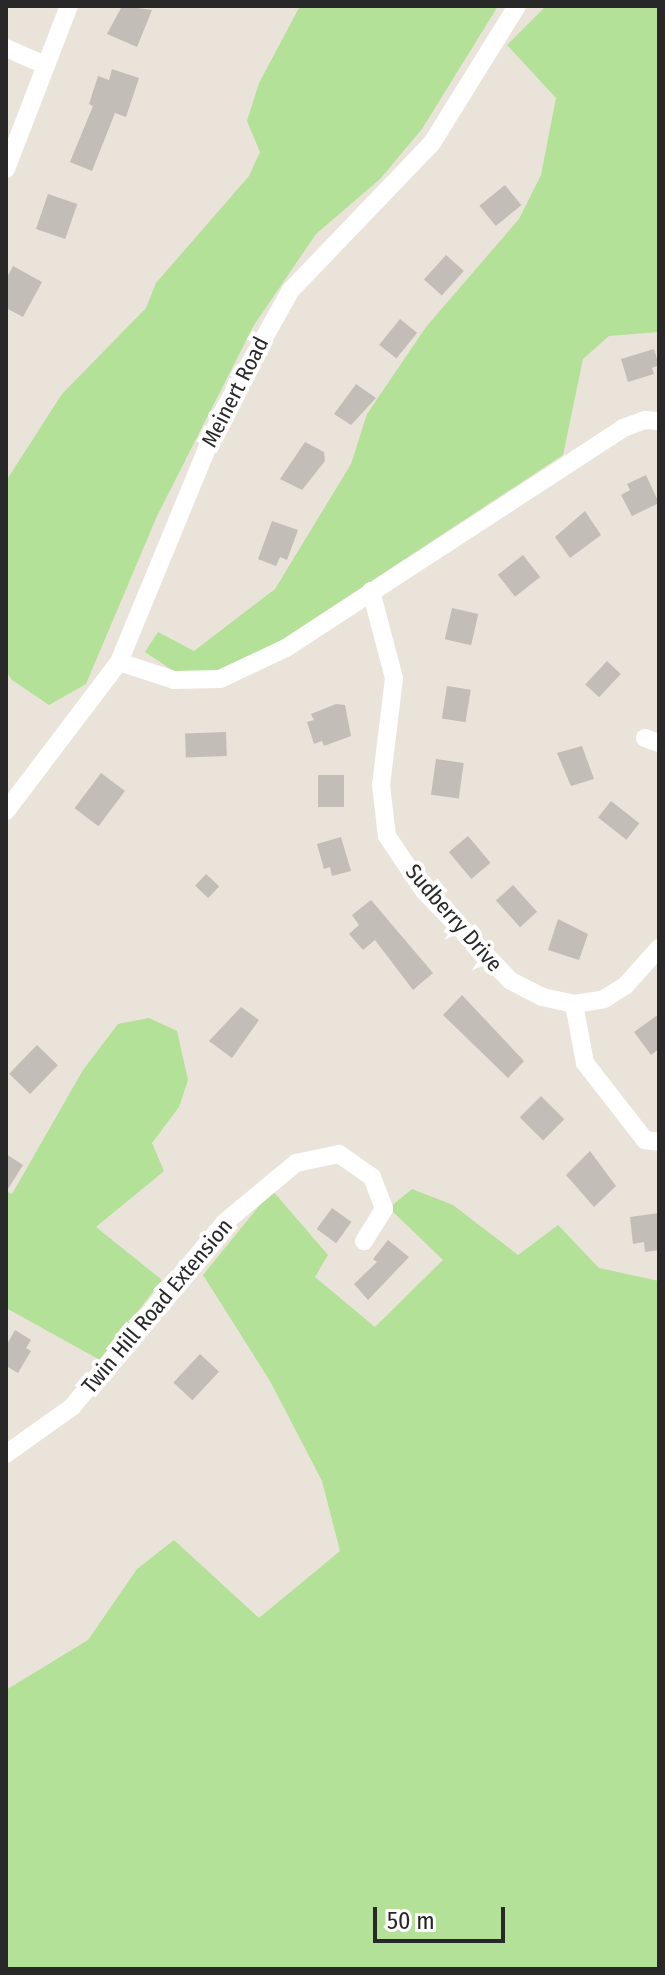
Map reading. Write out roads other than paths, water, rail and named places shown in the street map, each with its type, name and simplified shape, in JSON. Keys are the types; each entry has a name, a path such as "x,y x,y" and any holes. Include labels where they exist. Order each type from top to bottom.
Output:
{"street":[{"path":"6,169 43,64 69,6"},
{"name":"Meinert Road","path":"6,811 119,662 221,415 291,290 432,143 517,6"},
{"path":"6,48 43,64"},
{"path":"119,662 174,680 220,679 286,648 623,428 645,420 659,421"},
{"name":"Sudberry Drive","path":"371,591 394,678 381,785 387,836 424,891 511,981 542,997 574,1004 604,999 626,985 659,948"},
{"path":"574,1004 585,1063 645,1140 659,1142"},
{"name":"Twin Hill Road Extension","path":"6,1454 72,1407 224,1223 296,1163 339,1154 372,1177 384,1209 364,1241"}]}
